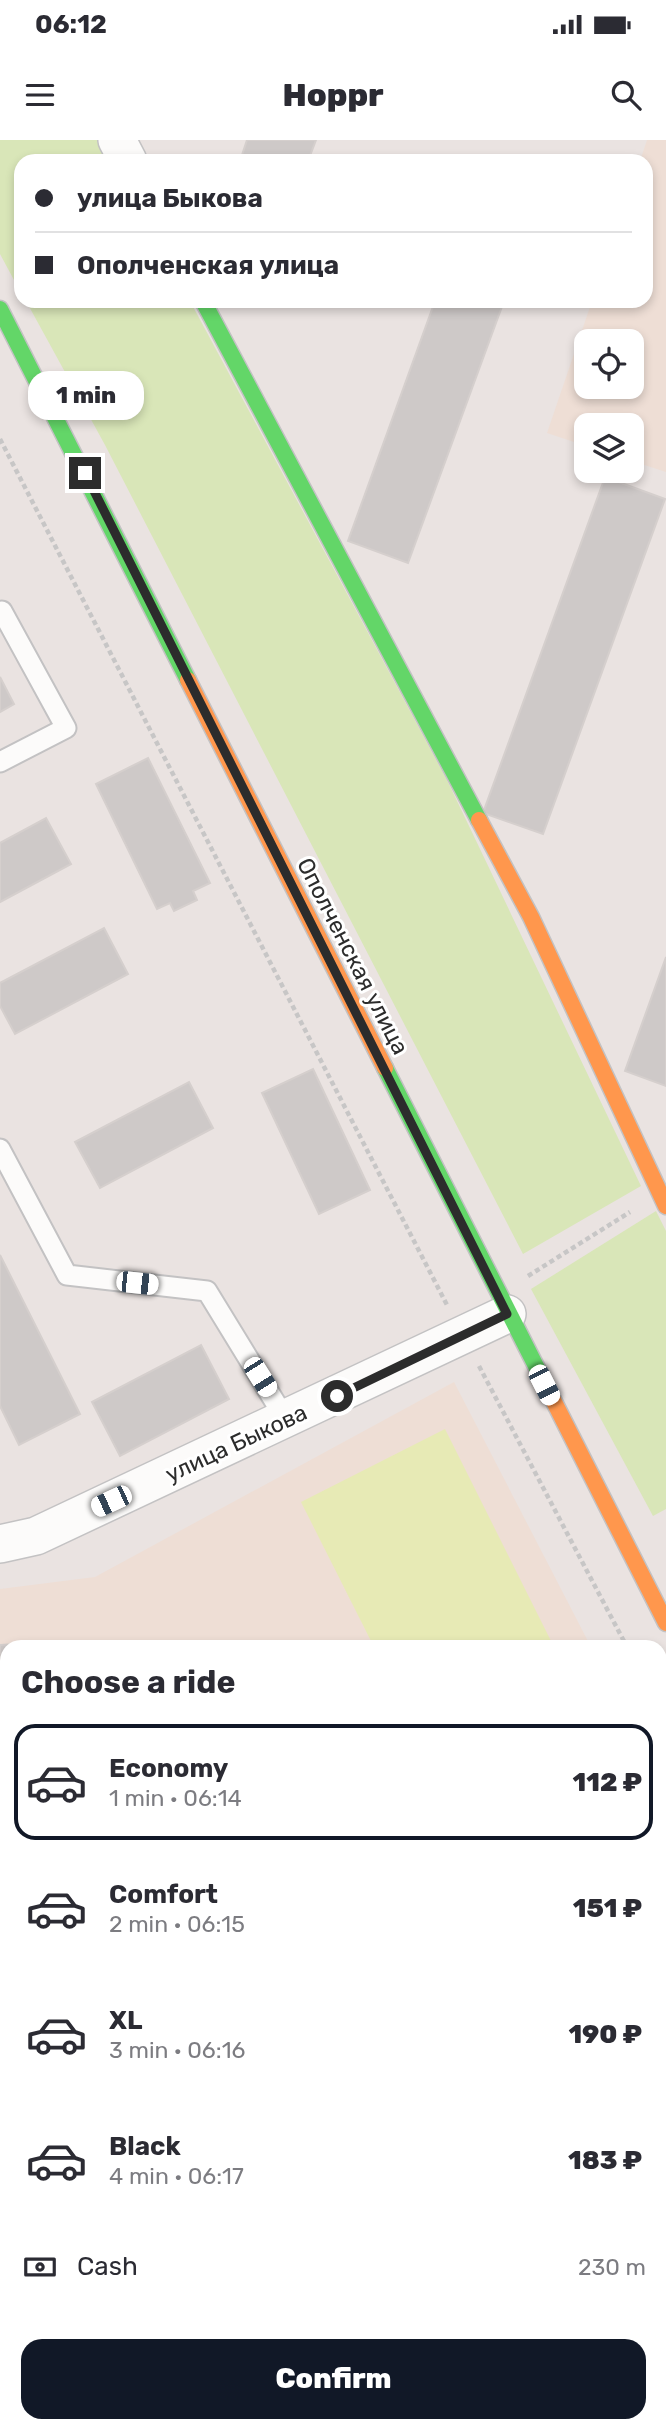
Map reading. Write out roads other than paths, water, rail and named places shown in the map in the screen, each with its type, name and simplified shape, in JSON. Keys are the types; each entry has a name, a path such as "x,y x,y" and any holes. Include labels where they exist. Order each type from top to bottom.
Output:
{"main road":[{"path":"207,308 531,917 663,1199"},
{"name":"Ополченская улица","path":"0,309 666,1623"}],"street":[{"name":"улица Быкова","path":"0,1544 36,1535 286,1420 463,1335 502,1304"}],"lane":[{"path":"0,762 66,728 2,611"},
{"path":"0,1149 67,1275 208,1291 286,1420"}]}
